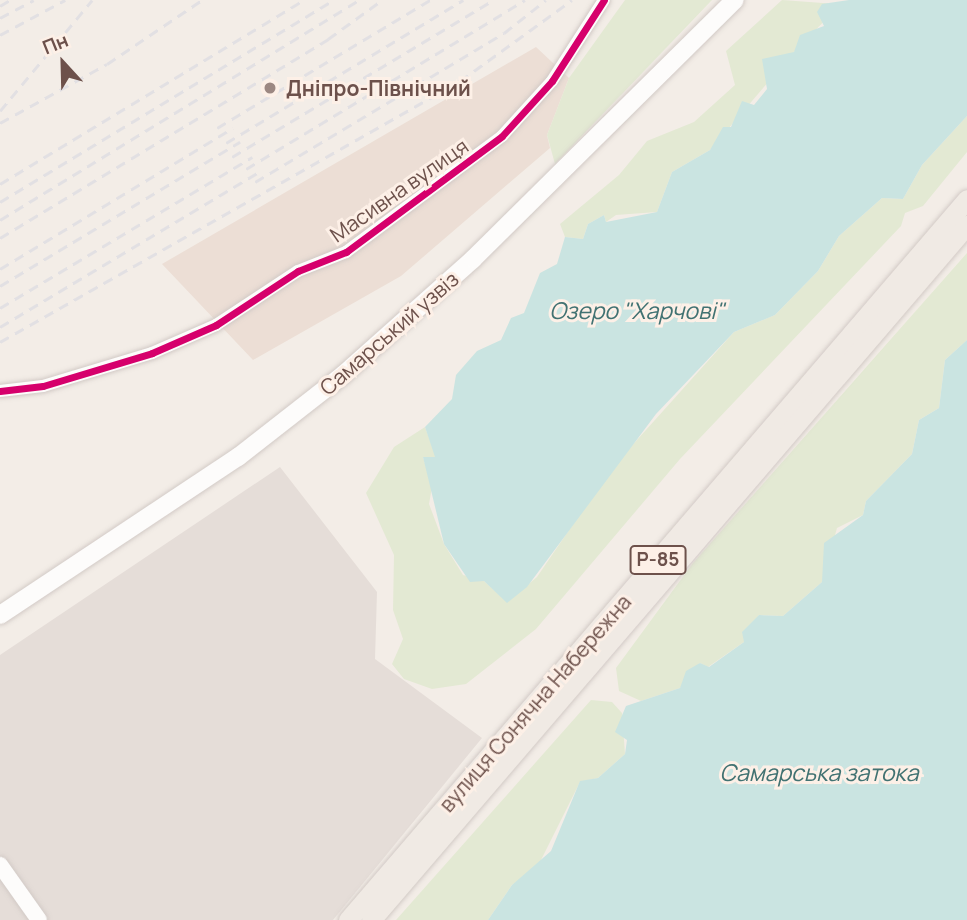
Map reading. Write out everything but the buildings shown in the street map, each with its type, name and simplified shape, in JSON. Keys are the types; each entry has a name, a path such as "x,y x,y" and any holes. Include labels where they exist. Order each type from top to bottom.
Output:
{"main road":[{"name":"Самарський узвіз","path":"0,615 238,457 343,376 473,260 735,0"},
{"name":"вулиця Сонячна Набережна","path":"348,920 967,200"},
{"name":"вулиця Сонячна Набережна","path":"371,920 967,225"}],"street":[{"name":"Масивна вулиця","path":"0,391 43,386 152,353 216,325 298,271 346,252 502,136 552,81 604,0"},
{"path":"0,865 39,920"}],"shaded area":[{"path":"536,47 569,78 547,135 550,148 401,276 253,360 162,264"},
{"path":"280,467 377,592 375,659 482,738 333,920 0,920 0,655"}],"green space":[{"path":"625,0 712,0 555,164 547,135 569,78"},
{"path":"782,0 850,5 839,6 794,52 710,150 672,172 657,212 616,215 606,222 604,215 588,224 583,239 565,237 560,224 619,175 647,141 694,122 735,85 726,51"},
{"path":"967,116 967,152 923,206 905,213 901,226 680,459 536,629 466,684 432,689 404,679 392,664 403,639 393,610 394,555 366,493 394,447 425,427 436,457 423,457 432,487 429,504 444,544 463,575 484,581 507,602 537,577 610,470 734,332 775,315 818,271 839,236 882,198 903,199 922,165"},
{"path":"967,253 967,340 945,360 939,408 919,420 912,454 866,501 863,515 837,528 822,582 783,616 759,615 744,642 708,667 700,663 680,688 641,701 619,691 616,668 693,563"},
{"path":"591,700 612,702 622,713 625,754 598,778 580,782 538,866 512,885 488,920 396,920"}],"water":[{"name":"Озеро \"Харчові\"","path":"849,0 967,0 967,116 922,165 903,199 882,198 839,236 818,271 775,315 734,332 656,414 527,587 507,603 484,581 470,582 444,544 423,457 435,457 425,427 452,399 456,375 477,351 501,340 511,318 524,313 540,273 557,264 565,237 583,239 588,224 604,215 606,222 657,212 672,172 710,150 723,127 731,127 742,101 754,105 767,89 762,59 794,52 800,35 824,26 817,12 822,4"},
{"name":"Самарська затока","path":"967,340 967,920 488,920 512,885 551,851 580,781 598,778 625,754 627,740 615,732 626,706 680,688 686,671 700,663 709,667 744,642 742,632 759,615 783,616 822,582 824,543 863,515 866,501 912,454 919,420 939,408 945,360"}],"railway":[{"path":"0,6 10,0"},
{"path":"0,18 34,0"},
{"path":"0,35 65,0"},
{"path":"0,111 92,0"},
{"path":"0,123 107,64 202,0"},
{"path":"0,184 304,0"},
{"path":"0,202 334,0"},
{"path":"0,220 359,0"},
{"path":"0,238 328,39 382,0"},
{"path":"217,128 430,0"},
{"path":"226,143 463,0"},
{"path":"232,157 493,0"},
{"path":"246,169 525,0"},
{"path":"255,182 504,33 546,0"},
{"path":"0,342 460,81 572,0"},
{"path":"0,269 233,128"},
{"path":"0,286 240,142"},
{"path":"0,308 252,157"},
{"path":"0,327 262,170"}],"cycle path":[{"path":"0,391 43,386 152,353 216,325 298,271 346,252 502,136 552,81 604,0"}],"place":[{"name":"Дніпро-Північний","path":"270,88"}]}
